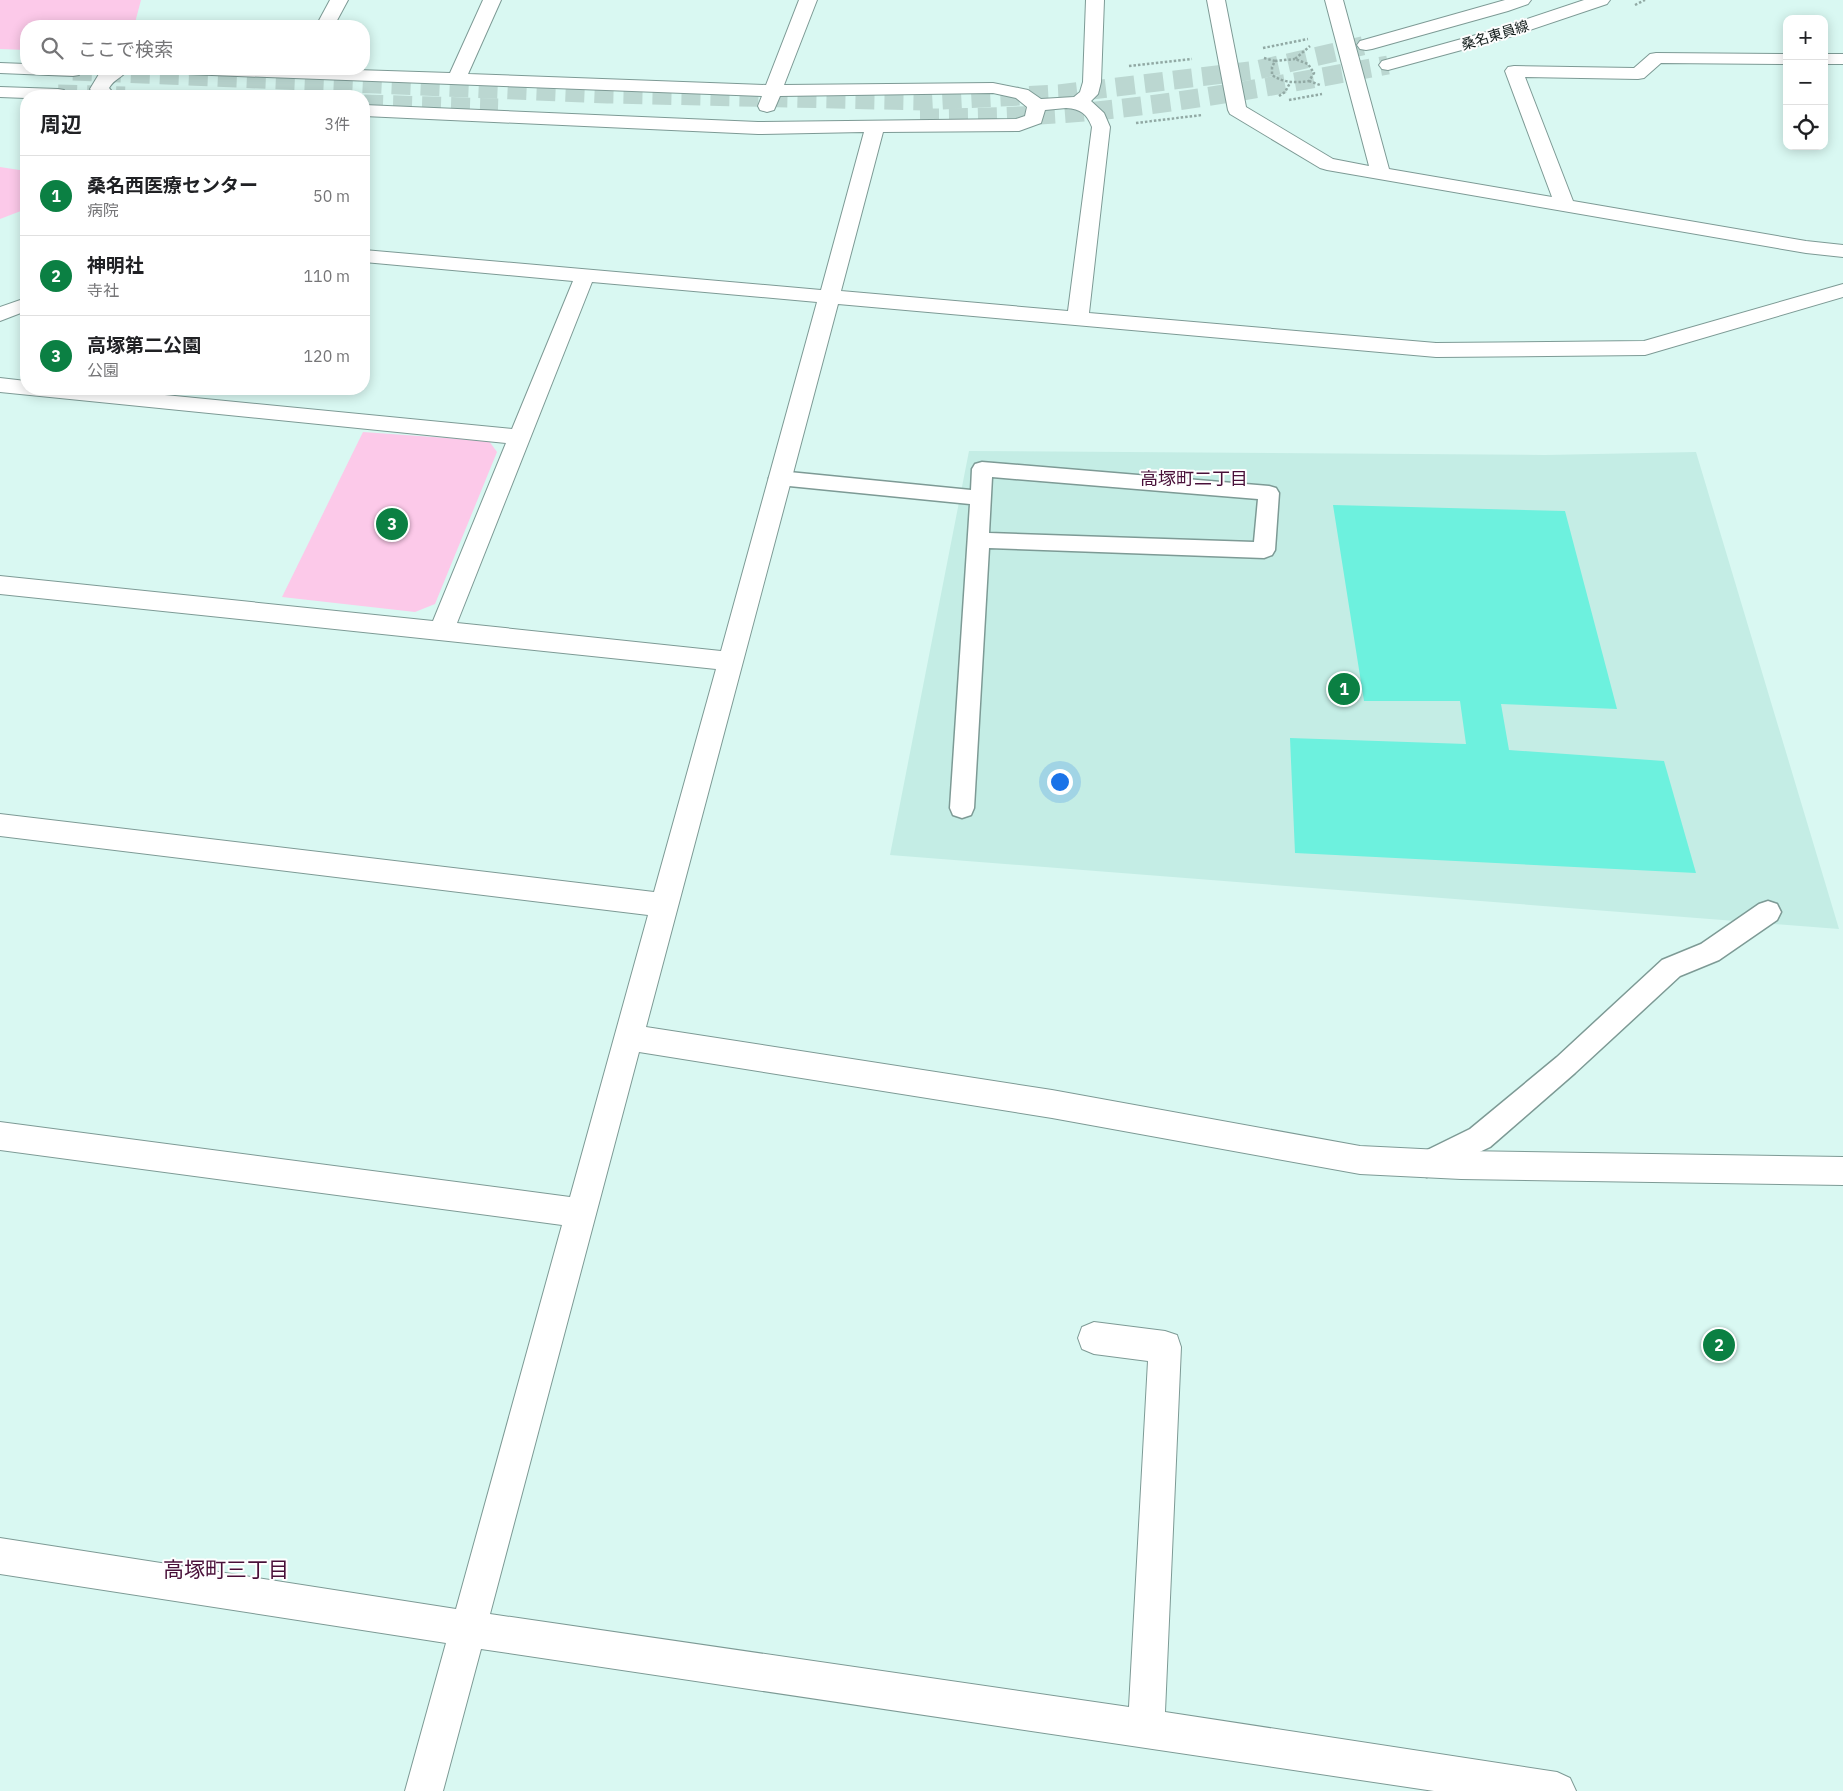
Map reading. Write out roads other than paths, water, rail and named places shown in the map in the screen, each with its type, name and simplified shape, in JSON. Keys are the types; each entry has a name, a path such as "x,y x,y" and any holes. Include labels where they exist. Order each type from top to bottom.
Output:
{"street":[{"path":"328,20 339,0"},
{"path":"456,79 492,0"},
{"path":"758,128 808,0"},
{"path":"1079,102 1089,94 1092,82 1095,0"},
{"path":"1216,0 1237,110 1327,164 1806,247 1843,251"},
{"path":"1334,0 1381,174"},
{"name":"桑名東員線","path":"1366,45 1522,0"},
{"name":"桑名東員線","path":"1388,65 1500,34 1601,0"},
{"path":"1565,205 1514,71 1638,74 1656,58 1783,59"},
{"path":"1828,59 1843,59"},
{"path":"0,68 20,69"},
{"path":"101,90 99,88 105,78 110,75"},
{"path":"370,75 772,91 993,88 1022,94 1036,105 1079,102 1092,109 1099,119 1101,127 1078,318"},
{"path":"0,92 20,93"},
{"path":"370,110 758,128 874,128 1019,125 1034,119 1036,105"},
{"path":"424,1791 874,128"},
{"path":"370,257 1436,350 1645,348 1843,290"},
{"path":"441,632 518,437 586,275"},
{"path":"0,314 20,306"},
{"path":"0,385 20,387"},
{"path":"94,395 518,437"},
{"path":"0,585 729,661"},
{"path":"0,826 664,905"},
{"path":"629,1037 1052,1104 1360,1160 1427,1164 1843,1171"},
{"path":"0,1136 581,1213"},
{"path":"1094,1338 1165,1347 1146,1728"},
{"path":"0,1556 469,1629 1146,1728 1556,1791"}],"lane":[{"path":"962,808 982,469 1269,493 1264,550 978,540"},
{"path":"779,478 981,498"},
{"path":"1427,1164 1480,1138 1566,1064 1671,968 1710,952 1768,912"}],"tunnel":[{"path":"166,75 608,94 925,101 1059,94 1257,70 1366,45"},
{"path":"920,118 1060,114 1142,106 1212,96 1388,65"},
{"path":"370,104 498,108"}],"place":[{"name":"高塚第二公園","path":"392,524"},
{"name":"桑名西医療センター","path":"1344,689"},
{"name":"神明社","path":"1719,1345"}],"district":[{"name":"高塚町二丁目","path":"1194,479"},
{"name":"高塚町三丁目","path":"226,1570"}]}
